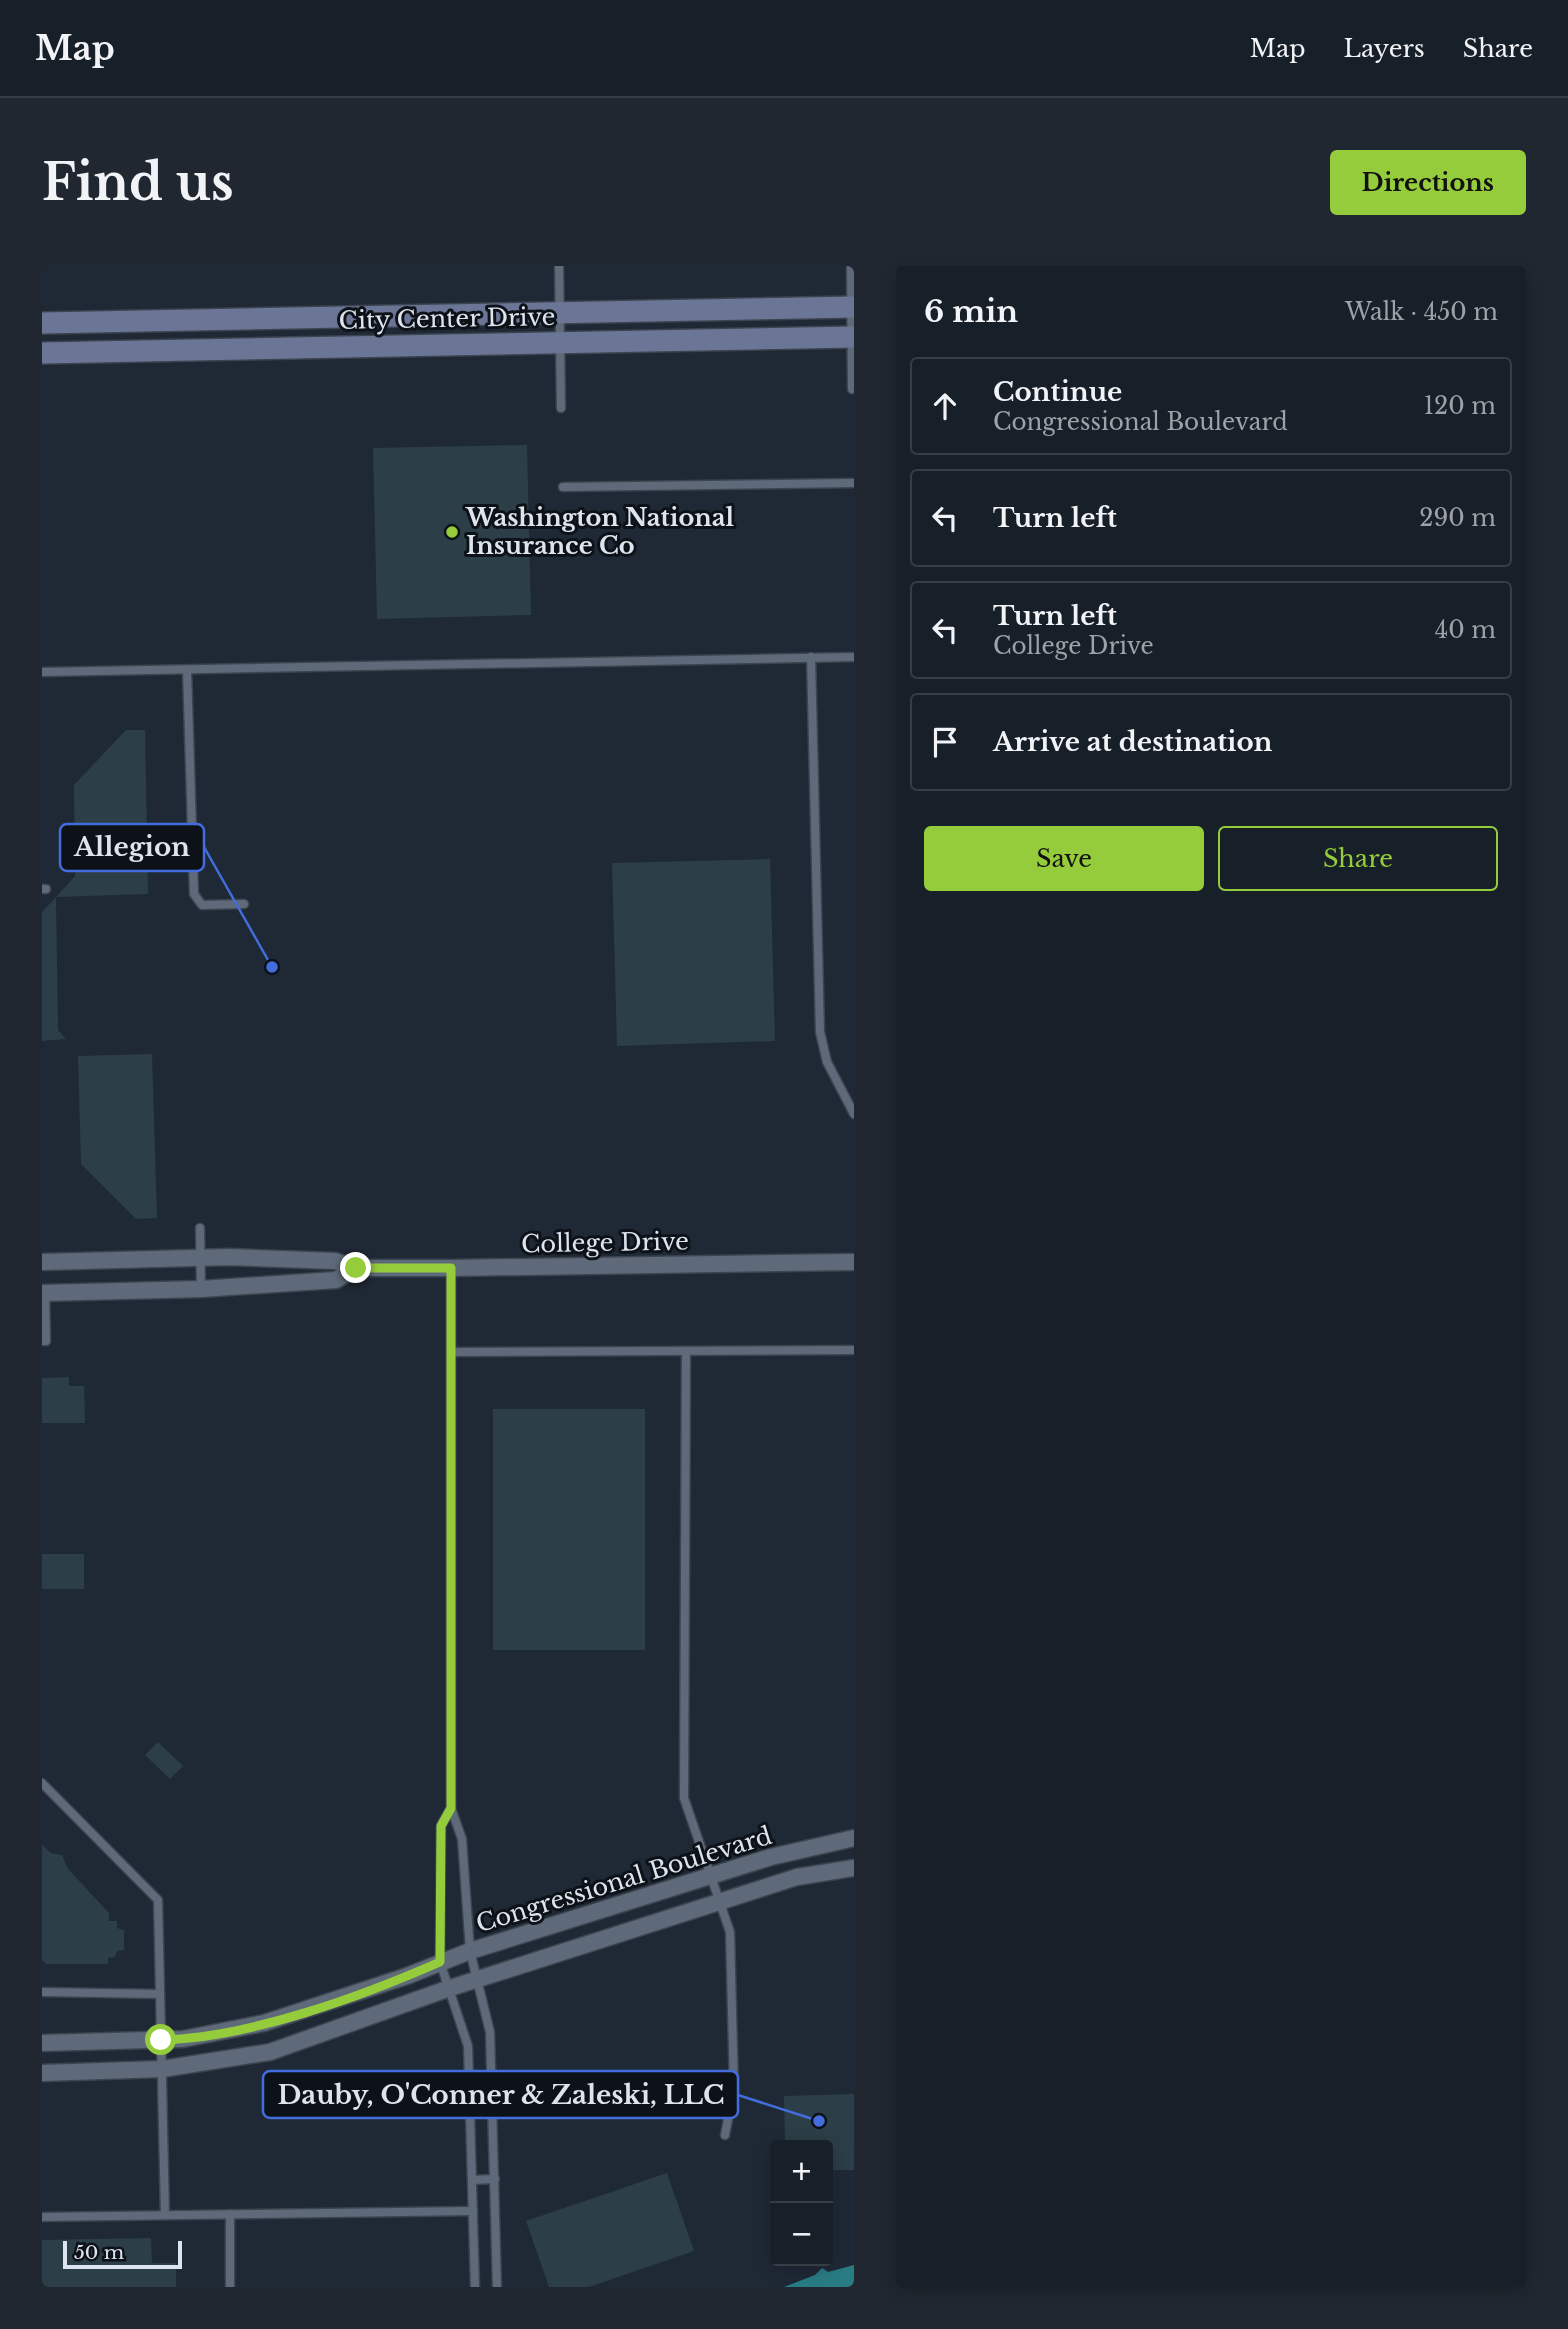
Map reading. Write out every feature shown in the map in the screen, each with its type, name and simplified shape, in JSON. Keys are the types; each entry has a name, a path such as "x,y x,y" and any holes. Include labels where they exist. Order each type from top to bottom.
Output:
{"street":[{"name":"City Center Drive","path":"42,323 852,307"},
{"name":"City Center Drive","path":"42,353 853,337"},
{"name":"College Drive","path":"42,1262 202,1258 335,1261 356,1268 854,1262"},
{"name":"College Drive","path":"44,1293 201,1289 336,1280 356,1268"},
{"name":"Congressional Boulevard","path":"42,2043 161,2040 201,2036 264,2023 407,1976 470,1951 709,1876 771,1857 854,1838"},
{"name":"Congressional Boulevard","path":"42,2073 162,2069 271,2052 447,1989 797,1877 854,1868"}],"lane":[{"path":"559,266 561,408"},
{"path":"850,266 852,389"},
{"path":"563,487 854,483"},
{"path":"811,657 820,1032 827,1062 854,1114"},
{"path":"42,672 854,657"},
{"path":"187,670 194,894 202,905 244,904"},
{"path":"200,1228 201,1289"},
{"path":"451,1268 451,1808 462,1839 470,1951 490,2032 498,2287"},
{"path":"42,1341 47,1341 44,1293"},
{"path":"451,1352 854,1350"},
{"path":"686,1351 684,1798 709,1876 722,1902 730,1932 734,2089 725,2135"},
{"path":"42,1783 158,1900 165,2215"},
{"path":"451,1808 441,1826 440,1962 468,2046 475,2287"},
{"path":"42,1992 160,1994"},
{"path":"470,2083 492,2083"},
{"path":"472,2180 495,2179"},
{"path":"42,2217 473,2211"},
{"path":"230,2214 230,2287"}],"shaded area":[{"path":"854,2265 854,2287 784,2287 815,2275 822,2268 828,2272"}],"building":[{"name":"Washington National Insurance Co","path":"527,445 531,615 377,619 373,448"},
{"path":"126,730 145,730 148,894 56,897 75,876 74,785"},
{"path":"770,859 775,1041 617,1046 612,863"},
{"path":"56,897 58,1030 66,1039 42,1041 42,912"},
{"path":"152,1054 157,1218 136,1219 81,1164 78,1056"},
{"path":"69,1377 69,1386 84,1386 85,1423 42,1423 42,1378"},
{"path":"493,1409 645,1409 645,1650 493,1650"},
{"path":"42,1554 84,1554 84,1589 42,1589"},
{"path":"158,1742 183,1766 170,1779 145,1755"},
{"path":"42,1845 51,1853 62,1855 68,1869 109,1913 109,1921 117,1921 117,1928 124,1930 124,1950 117,1951 115,1957 108,1958 108,1964 46,1964 42,1960"},
{"path":"854,2094 854,2170 833,2170 833,2140 785,2140 784,2096"},
{"path":"667,2173 694,2251 589,2287 549,2287 526,2221"},
{"path":"151,2238 152,2263 176,2263 176,2287 42,2287 42,2240"}],"place":[{"name":"Washington National Insurance Co","path":"452,532"},
{"name":"Allegion","path":"272,967"},
{"name":"Dauby, O'Conner & Zaleski, LLC","path":"819,2121"}],"route":[{"path":"161,2040 183,2039 264,2023 407,1976 440,1962 441,1826 451,1808 451,1268 356,1268"}]}
